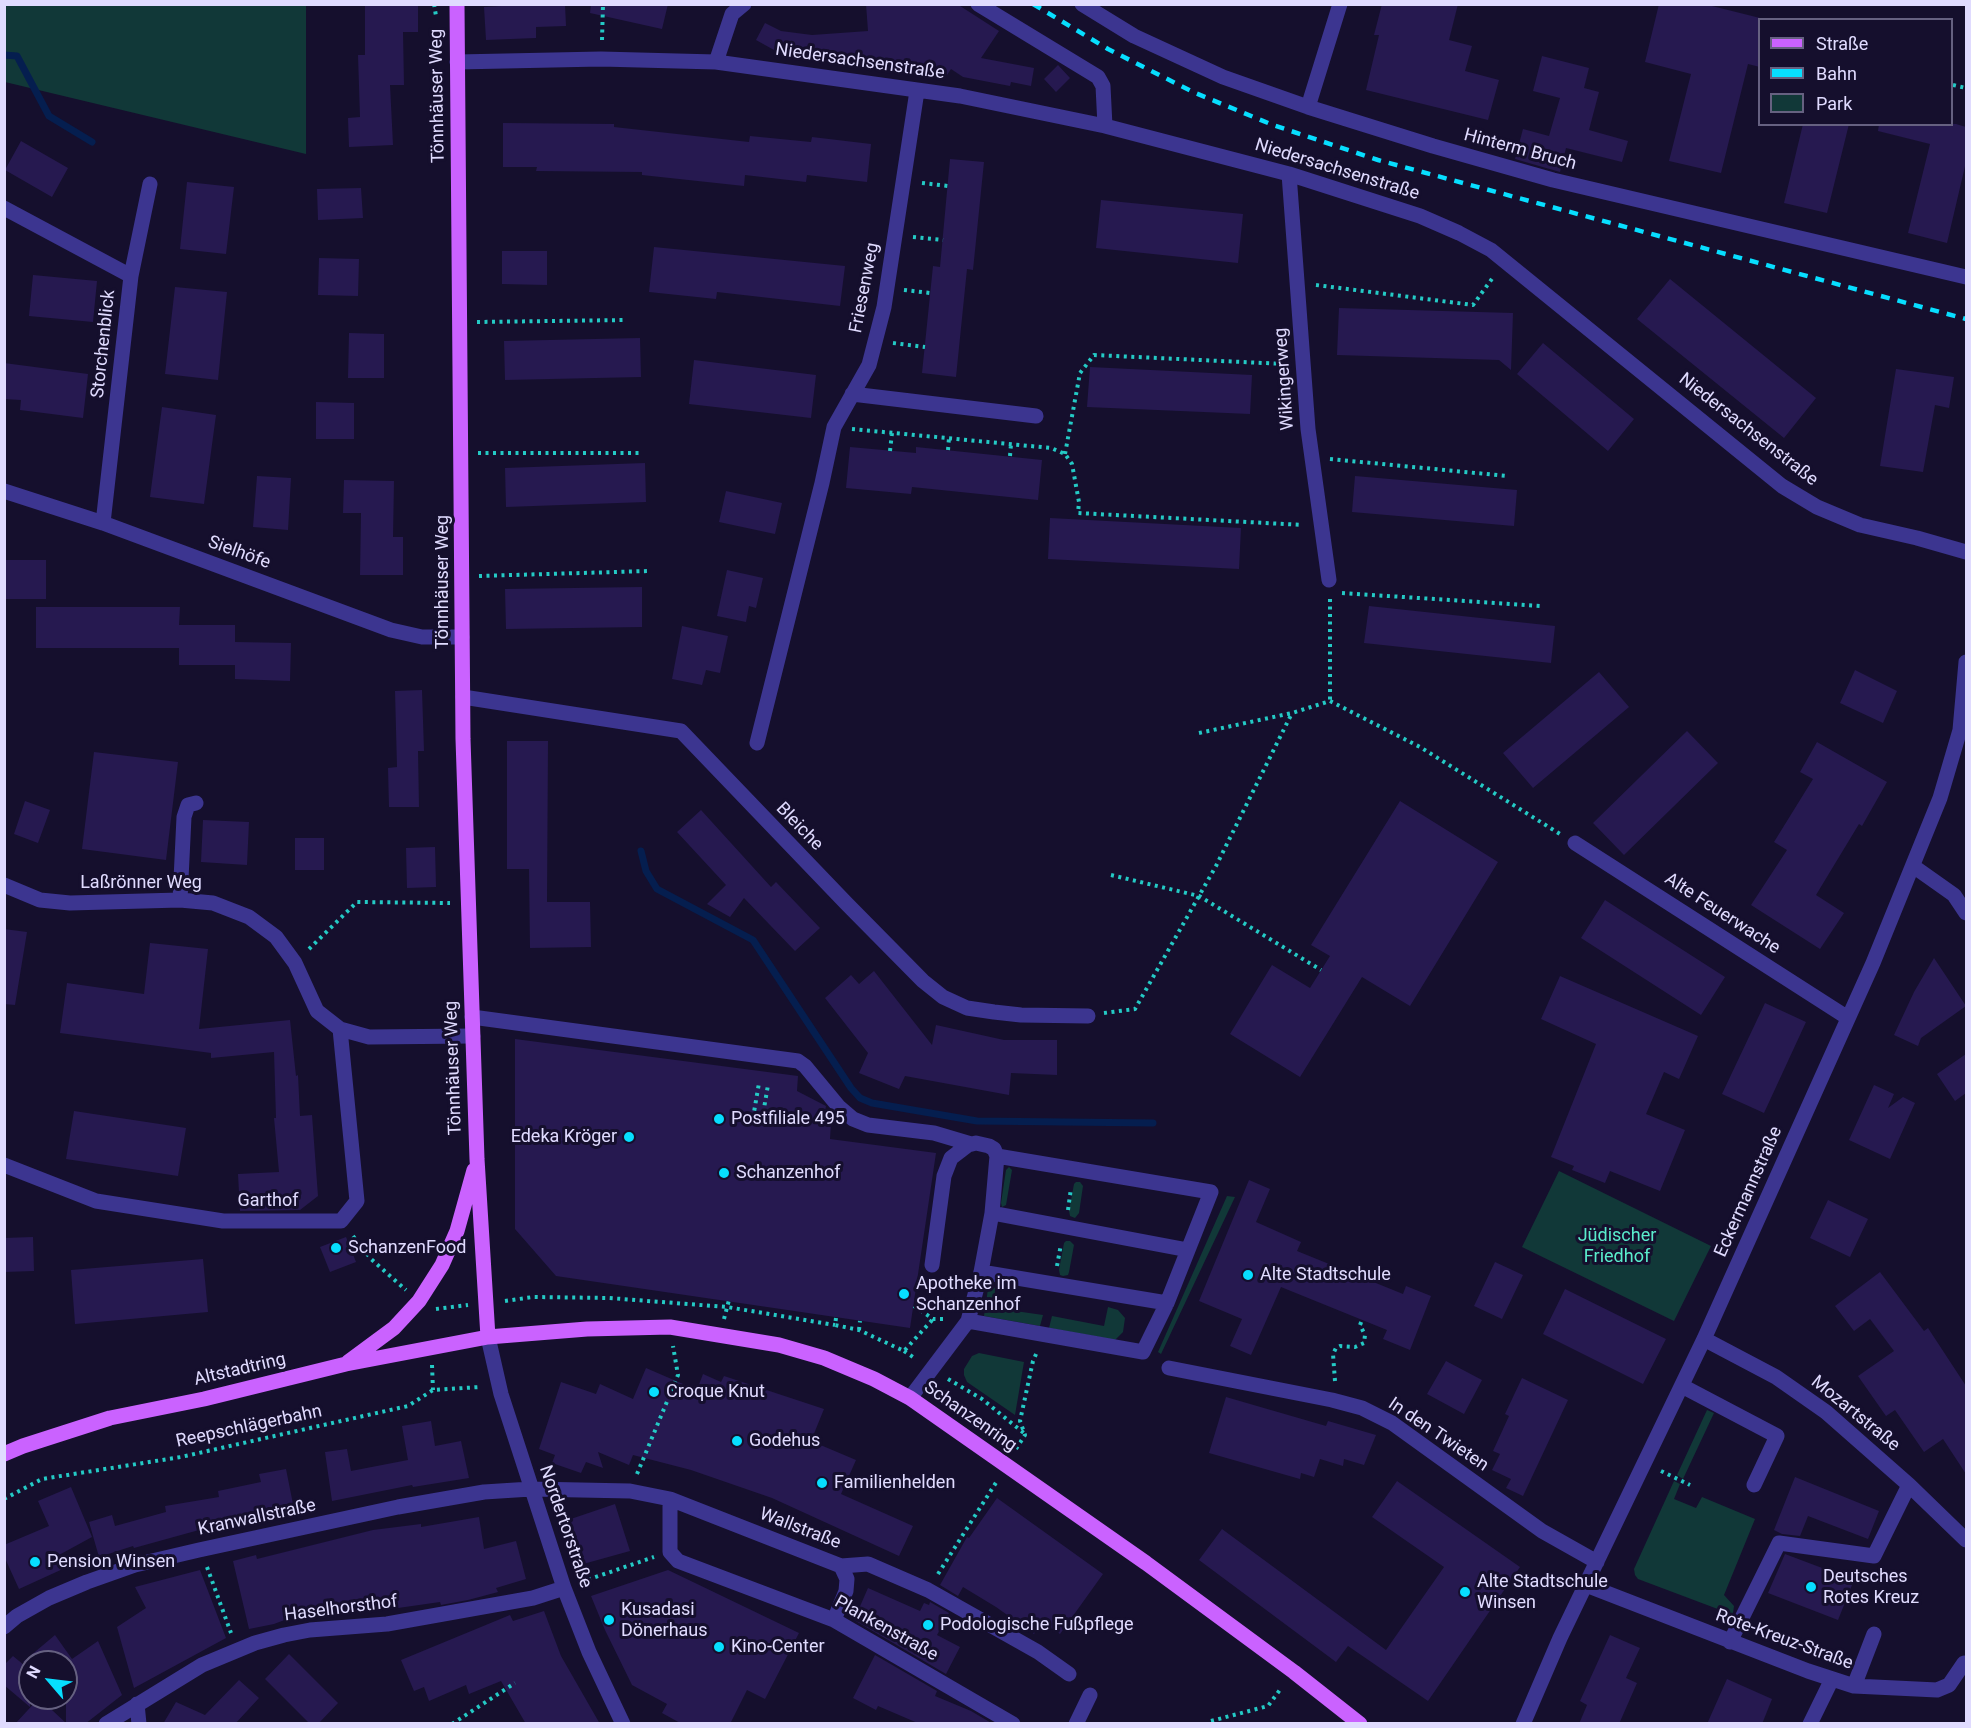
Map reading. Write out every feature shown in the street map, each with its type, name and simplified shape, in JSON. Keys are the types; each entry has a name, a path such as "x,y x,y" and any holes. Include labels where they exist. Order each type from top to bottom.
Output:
{"main road":[{"name":"Tönnhäuser Weg","path":"457,4 463,697 477,1159 488,1337"},
{"name":"Tönnhäuser Weg","path":"346,1364 394,1328 419,1302 442,1265 457,1231 477,1159"},
{"name":"Schanzenring","path":"488,1337 587,1329 670,1327 780,1345 824,1358 874,1379 910,1398 1146,1563 1294,1672 1360,1724"},
{"name":"Altstadtring","path":"4,1454 110,1418 204,1399 346,1364 488,1337"}],"street":[{"path":"716,62 732,14 744,4"},
{"path":"978,4 1098,77 1103,86 1105,126"},
{"name":"Hinterm Bruch","path":"1082,4 1134,36 1214,72 1308,107 1433,146 1553,180 1966,277"},
{"path":"1308,107 1340,4"},
{"name":"Niedersachsenstraße","path":"458,62 601,59 716,62 960,96 1105,126 1289,174 1420,216 1459,232 1491,250 1782,486 1816,507 1860,525 1966,552"},
{"name":"Friesenweg","path":"757,743 834,427 868,365 884,307 917,91"},
{"name":"Wikingerweg","path":"1289,174 1308,429 1329,586"},
{"path":"131,276 150,184"},
{"name":"Storchenblick","path":"4,208 131,276 103,523"},
{"path":"852,394 1036,416"},
{"name":"Sielhöfe","path":"4,491 103,523 391,630 422,637 462,638"},
{"name":"Eckermannstraße","path":"1523,1724 1560,1638 1704,1339 1848,1018 1913,866 1940,798 1960,730 1966,662"},
{"name":"Bleiche","path":"463,697 681,731 846,903 923,981 943,997 967,1008 994,1012 1022,1015 1088,1016"},
{"path":"180,900 184,817 188,805 196,803"},
{"name":"Alte Feuerwache","path":"1575,843 1848,1018"},
{"path":"1913,866 1954,895 1966,913"},
{"name":"Laßrönner Weg","path":"4,885 40,900 70,903 180,900 213,903 249,917 276,937 295,963 317,1011 340,1029 369,1037 473,1036"},
{"path":"472,1017 798,1061 805,1066 839,1107 853,1119 868,1125 934,1133 971,1144 983,1143 994,1149 997,1156 992,1213 981,1272 968,1321 910,1398"},
{"name":"Garthof","path":"4,1165 96,1201 223,1221 341,1221 357,1201 340,1029"},
{"path":"932,1265 944,1176 951,1158 971,1144"},
{"path":"968,1321 1143,1352 1167,1303 1211,1192 997,1156"},
{"path":"992,1213 1188,1250"},
{"path":"981,1272 1167,1303"},
{"name":"Nordertorstraße","path":"488,1337 499,1385 564,1588 589,1652 623,1724"},
{"name":"Mozartstraße","path":"1704,1339 1776,1377 1826,1412 1909,1485 1966,1540"},
{"name":"In den Twieten","path":"1169,1368 1362,1408 1392,1424 1542,1531 1597,1562"},
{"path":"1682,1386 1777,1436 1754,1485"},
{"path":"1730,1642 1779,1543 1874,1556 1909,1485"},
{"name":"Wallstraße","path":"531,1489 630,1491 670,1499 841,1566 868,1564 928,1590 1038,1652 1069,1674"},
{"name":"Kranwallstraße","path":"4,1627 17,1616 49,1598 135,1565 398,1507 484,1492 531,1489"},
{"path":"670,1499 670,1552"},
{"name":"Plankenstraße","path":"670,1552 678,1562 834,1620 1013,1724"},
{"path":"834,1620 846,1591 847,1580 841,1566"},
{"name":"Rote-Kreuz-Straße","path":"1586,1586 1730,1642 1854,1686 1937,1690 1949,1685 1964,1663"},
{"name":"Haselhorsthof","path":"106,1724 202,1665 237,1649 284,1635 310,1630 387,1624 533,1598 564,1588"},
{"path":"1854,1686 1874,1634"},
{"path":"1810,1724 1832,1679"},
{"path":"1076,1724 1090,1695"},
{"path":"137,1704 139,1724"}],"path":[{"path":"601,59 603,4"},
{"path":"1953,85 1966,88"},
{"path":"903,181 948,186"},
{"path":"895,235 943,240"},
{"path":"1297,282 1473,305 1505,261"},
{"path":"887,289 930,293"},
{"path":"460,322 626,320"},
{"path":"875,341 925,347"},
{"path":"1065,454 1080,373 1094,355 1303,365"},
{"path":"834,427 1051,448 1065,454 1072,464 1079,502 1078,513 1320,526"},
{"path":"890,451 892,432"},
{"path":"948,450 949,438"},
{"path":"1010,456 1011,444"},
{"path":"461,453 639,453"},
{"path":"1312,458 1508,476"},
{"path":"462,576 650,571"},
{"path":"1330,701 1329,586 1541,606"},
{"path":"1198,733 1292,713 1330,701 1420,747 1575,843"},
{"path":"1088,1016 1135,1009 1216,866 1292,713"},
{"path":"1111,875 1199,896 1321,970"},
{"path":"295,963 357,902 469,903"},
{"path":"753,1118 759,1083"},
{"path":"762,1120 768,1085"},
{"path":"1053,1284 1075,1168"},
{"path":"429,1310 533,1297 609,1298 727,1307 859,1330 904,1352 981,1399 1025,1435"},
{"path":"914,1306 933,1319 968,1321"},
{"path":"835,1325 836,1318"},
{"path":"904,1352 933,1319"},
{"path":"1332,1400 1335,1380 1333,1354 1340,1346 1355,1347 1364,1343 1365,1335 1360,1325 1362,1320"},
{"path":"859,1330 860,1321"},
{"path":"630,1491 678,1375 670,1327"},
{"path":"1025,1435 1020,1421 1033,1361 1043,1336"},
{"name":"Reepschlägerbahn","path":"4,1499 42,1479 181,1457 408,1406 433,1390 499,1385"},
{"path":"928,1590 1025,1435"},
{"path":"1644,1463 1690,1485"},
{"path":"199,1550 237,1649"},
{"path":"564,1588 670,1552"},
{"path":"1211,1721 1268,1706 1294,1672"},
{"path":"452,1724 514,1683"}],"green space":[{"path":"5,4 306,5 306,154 5,82"},
{"path":"1009,1167 1012,1170 1006,1205 1002,1207 1006,1170"},
{"name":"Jüdischer Friedhof","path":"1559,1171 1711,1246 1674,1321 1522,1247"},
{"path":"1076,1182 1080,1182 1083,1186 1079,1213 1075,1218 1070,1216 1069,1211"},
{"path":"1227,1196 1235,1197 1161,1354 1158,1352"},
{"path":"1066,1241 1074,1245 1068,1275 1063,1276 1060,1275 1059,1270"},
{"path":"991,1286 995,1288 994,1308 1043,1315 1040,1326 984,1316 988,1289"},
{"path":"1108,1307 1118,1310 1125,1318 1123,1332 1115,1340 1049,1328 1052,1316 1104,1326"},
{"path":"979,1353 1024,1362 1015,1415 967,1382 964,1369 972,1356"},
{"path":"1707,1410 1714,1413 1683,1479 1677,1475"},
{"path":"1674,1481 1680,1484 1674,1499 1696,1508 1702,1497 1755,1519 1724,1595 1734,1606 1731,1614 1638,1579 1635,1575 1634,1569"}],"building":[{"path":"365,4 418,4 418,32 403,32 404,85 390,85 393,145 349,147 348,118 360,117 358,55 365,55"},
{"path":"565,4 566,26 536,27 536,38 486,40 484,7"},
{"path":"591,4 668,4 662,29 590,13"},
{"path":"866,4 957,4 999,31 981,58 1034,68 1031,86 1011,82 1010,86 963,77 951,69 947,75 934,66 901,69 901,62 862,63 862,59 852,59 852,56 843,57 843,53 812,55 774,50 756,40 765,23 781,31 812,35 868,31"},
{"path":"1382,4 1458,4 1449,40 1472,46 1465,71 1499,80 1488,120 1366,90 1379,35 1374,35"},
{"path":"1659,4 1704,4 1760,18 1758,18 1758,66 1748,64 1721,173 1669,161 1691,74 1645,62"},
{"path":"1542,56 1589,68 1584,88 1599,92 1589,130 1628,141 1622,162 1566,148 1560,172 1515,159 1523,129 1549,136 1560,98 1533,91"},
{"path":"1058,65 1070,78 1056,92 1044,79"},
{"path":"503,123 614,124 614,127 749,142 750,136 811,142 812,137 871,144 867,182 807,175 806,182 745,175 744,186 642,175 642,172 536,171 537,167 503,167"},
{"path":"1956,124 1966,127 1966,162 1947,243 1908,233 1930,144 1878,131 1879,126 1953,126"},
{"path":"1803,126 1849,126 1827,213 1784,203"},
{"path":"21,141 68,168 52,197 5,170"},
{"path":"950,159 984,162 973,270 967,269 956,377 922,373 933,266 940,267"},
{"path":"187,182 234,187 226,254 180,249"},
{"path":"361,188 363,218 318,220 317,189"},
{"path":"1101,200 1243,214 1238,263 1096,248"},
{"path":"654,247 845,266 840,306 717,292 716,299 649,292"},
{"path":"502,251 547,251 547,285 502,284"},
{"path":"319,258 359,259 358,296 318,295"},
{"path":"33,275 97,281 93,322 29,316"},
{"path":"1670,279 1816,398 1784,438 1637,319"},
{"path":"175,287 227,292 218,380 165,374"},
{"path":"1339,308 1513,313 1511,370 1499,360 1337,355"},
{"path":"349,333 384,334 384,378 348,378"},
{"path":"640,338 641,377 505,380 504,341"},
{"path":"1543,343 1634,419 1608,451 1517,374"},
{"path":"694,360 816,375 811,418 689,404"},
{"path":"4,363 88,374 83,418 20,410 21,400 4,399"},
{"path":"1090,367 1252,375 1250,414 1087,407"},
{"path":"1896,369 1954,377 1949,408 1935,405 1923,472 1880,466"},
{"path":"316,402 354,403 354,439 316,439"},
{"path":"162,407 216,415 204,504 150,497"},
{"path":"850,447 916,453 916,447 1042,460 1038,500 912,487 911,494 846,488"},
{"path":"645,463 646,502 506,507 505,468"},
{"path":"257,476 291,478 288,530 253,527"},
{"path":"1355,476 1517,490 1514,526 1352,512"},
{"path":"344,480 394,481 393,537 403,537 403,575 360,575 361,513 343,513"},
{"path":"726,491 782,503 775,534 719,522"},
{"path":"1050,518 1241,528 1239,569 1048,559"},
{"path":"4,560 46,560 46,599 4,599"},
{"path":"727,570 763,578 756,608 749,606 746,622 717,616"},
{"path":"642,587 642,627 506,629 505,589"},
{"path":"1369,606 1555,626 1551,663 1364,643"},
{"path":"36,607 180,607 179,625 235,625 235,642 291,643 290,681 235,679 235,665 179,665 179,648 36,648"},
{"path":"682,626 728,636 720,673 706,670 702,685 672,679"},
{"path":"1855,670 1897,691 1883,723 1840,703"},
{"path":"1599,672 1629,707 1533,788 1503,753"},
{"path":"422,690 424,751 418,751 419,807 389,807 388,768 397,767 395,691"},
{"path":"1687,731 1718,763 1624,855 1593,823"},
{"path":"507,741 548,741 547,902 590,902 591,947 530,948 529,869 507,869"},
{"path":"1817,742 1887,782 1862,826 1859,824 1816,895 1844,913 1820,949 1751,905 1787,850 1774,842 1813,779 1800,772"},
{"path":"94,752 178,762 166,860 82,849"},
{"path":"25,801 50,810 38,843 14,834"},
{"path":"1400,801 1498,862 1410,1006 1362,977 1300,1077 1230,1034 1272,965 1310,988 1330,956 1311,945"},
{"path":"701,810 771,887 776,882 820,928 795,951 744,898 730,917 707,904 726,885 677,832"},
{"path":"203,820 249,822 247,865 201,862"},
{"path":"295,838 324,838 324,870 295,870"},
{"path":"435,847 436,887 407,888 406,848"},
{"path":"1605,900 1725,977 1701,1015 1581,938"},
{"path":"4,929 27,932 15,1005 4,1004"},
{"path":"150,943 208,949 199,1029 290,1020 296,1076 298,1075 300,1116 312,1115 318,1196 300,1210 240,1211 238,1174 279,1172 274,1118 276,1118 274,1052 211,1058 211,1053 60,1033 67,983 144,994"},
{"path":"1934,958 1966,1006 1921,1038 1918,1046 1894,1035 1914,992"},
{"path":"874,971 932,1045 936,1025 1004,1040 1057,1040 1057,1075 1011,1073 1009,1095 905,1076 899,1089 859,1073 868,1053 825,998 851,975 859,984"},
{"path":"1560,976 1698,1036 1679,1079 1664,1072 1646,1114 1685,1130 1660,1191 1610,1171 1605,1183 1572,1170 1574,1166 1551,1157 1596,1044 1541,1019"},
{"path":"1765,1003 1806,1022 1764,1113 1722,1094"},
{"name":"Schanzenhof","path":"515,1039 798,1076 797,1091 826,1106 823,1121 831,1123 830,1139 936,1153 910,1328 556,1276 515,1229"},
{"path":"1966,1054 1966,1093 1955,1101 1937,1074"},
{"path":"1874,1085 1894,1094 1888,1108 1903,1097 1915,1103 1890,1159 1849,1140"},
{"path":"74,1111 186,1128 178,1176 66,1159"},
{"path":"1249,1180 1270,1189 1256,1222 1301,1242 1297,1251 1403,1294 1406,1286 1431,1296 1410,1350 1383,1339 1387,1330 1281,1287 1251,1355 1230,1346 1242,1319 1199,1301"},
{"path":"1828,1200 1868,1219 1850,1257 1810,1238"},
{"path":"33,1237 34,1271 4,1272 4,1238"},
{"path":"346,1237 356,1262 330,1272 320,1247"},
{"path":"203,1259 208,1312 75,1324 71,1270"},
{"path":"1495,1262 1523,1275 1502,1319 1474,1306"},
{"path":"1880,1272 1924,1331 1928,1328 1966,1386 1966,1474 1943,1439 1924,1452 1895,1410 1886,1416 1858,1376 1894,1351 1870,1319 1854,1331 1835,1306"},
{"path":"1565,1289 1666,1339 1643,1384 1543,1334"},
{"path":"1446,1361 1482,1380 1464,1414 1427,1394"},
{"path":"646,1368 697,1390 703,1374 721,1382 724,1376 824,1409 811,1441 856,1460 841,1494 913,1526 899,1556 772,1498 691,1470 633,1455 629,1465 598,1452 603,1468 586,1462 581,1473 552,1463 555,1455 539,1449 561,1382 596,1394 600,1384 633,1399"},
{"path":"1522,1378 1568,1400 1523,1496 1506,1488 1511,1479 1492,1470 1500,1454 1493,1451 1509,1416 1505,1414"},
{"path":"1226,1397 1326,1426 1328,1421 1376,1435 1364,1465 1344,1459 1343,1466 1320,1459 1314,1477 1301,1473 1300,1479 1209,1453"},
{"path":"431,1421 435,1446 461,1441 469,1478 413,1487 412,1485 332,1501 325,1452 347,1449 351,1471 408,1460 402,1426"},
{"path":"286,1469 293,1504 99,1557 89,1522 112,1515 115,1526 166,1512 165,1506 219,1497 218,1491 261,1482 259,1474"},
{"path":"1795,1477 1879,1511 1868,1539 1808,1516 1800,1536 1782,1534 1774,1530"},
{"name":"Alte Stadtschule Winsen","path":"1397,1481 1520,1567 1428,1701 1348,1646 1336,1662 1199,1560 1222,1529 1386,1650 1444,1567 1372,1517"},
{"path":"71,1487 92,1537 59,1555 65,1568 19,1589 4,1556 4,1545 49,1526 38,1501"},
{"path":"997,1498 1103,1574 1060,1634 1042,1622 1034,1634 963,1587 958,1596 940,1585 967,1537 969,1538"},
{"path":"615,1504 630,1551 576,1566 562,1522"},
{"path":"479,1517 484,1549 516,1541 526,1579 496,1588 498,1592 441,1605 440,1602 384,1610 332,1610 333,1608 298,1618 303,1613 274,1624 249,1629 233,1561 256,1555 257,1559 373,1530 421,1524 421,1527"},
{"name":"Deutsches Rotes Kreuz","path":"1785,1554 1854,1580 1838,1620 1768,1593"},
{"path":"200,1570 226,1638 134,1688 117,1627 146,1608 135,1587"},
{"path":"668,1570 799,1633 765,1699 747,1690 730,1724 682,1724 662,1713 667,1704 632,1685 591,1596"},
{"path":"868,1588 920,1611 924,1603 929,1605 930,1602 949,1613 937,1635 960,1647 946,1674 854,1620"},
{"path":"544,1611 561,1656 600,1724 526,1724 501,1681 469,1694 466,1685 429,1701 424,1687 414,1691 401,1660 510,1615 513,1621"},
{"path":"55,1635 66,1650 37,1650"},
{"path":"1610,1635 1640,1648 1626,1678 1637,1683 1619,1724 1579,1724 1587,1705 1580,1701"},
{"path":"98,1641 122,1695 85,1724 15,1724 28,1710 52,1710 66,1723 66,1710 78,1710 78,1655"},
{"path":"289,1654 338,1703 318,1724 310,1724 265,1679"},
{"path":"875,1655 937,1691 935,1696 971,1711 993,1724 920,1724 878,1706 876,1710 853,1698"},
{"path":"13,1656 18,1660 18,1697 4,1685 4,1665"},
{"path":"1727,1679 1772,1699 1762,1724 1707,1724"},
{"path":"239,1680 259,1698 235,1724 163,1724 176,1702 205,1715"}],"waterway":[{"path":"4,55 17,56 49,116 92,142"},
{"path":"641,851 646,871 657,889 753,940 851,1088 860,1098 872,1103 977,1121 1153,1123"}],"railway":[{"path":"1033,4 1108,49 1193,92 1273,125 1378,160 1966,319"}],"place":[{"name":"Postfiliale 495","path":"719,1119"},
{"name":"Edeka Kröger","path":"629,1137"},
{"name":"Schanzenhof","path":"724,1173"},
{"name":"SchanzenFood","path":"336,1248"},
{"name":"Alte Stadtschule","path":"1248,1275"},
{"name":"Apotheke im Schanzenhof","path":"904,1294"},
{"name":"Croque Knut","path":"654,1392"},
{"name":"Godehus","path":"737,1441"},
{"name":"Familienhelden","path":"822,1483"},
{"name":"Pension Winsen","path":"35,1562"},
{"name":"Deutsches Rotes Kreuz","path":"1811,1587"},
{"name":"Alte Stadtschule Winsen","path":"1465,1592"},
{"name":"Kusadasi Dönerhaus","path":"609,1620"},
{"name":"Podologische Fußpflege","path":"928,1625"},
{"name":"Kino-Center","path":"719,1647"}]}
